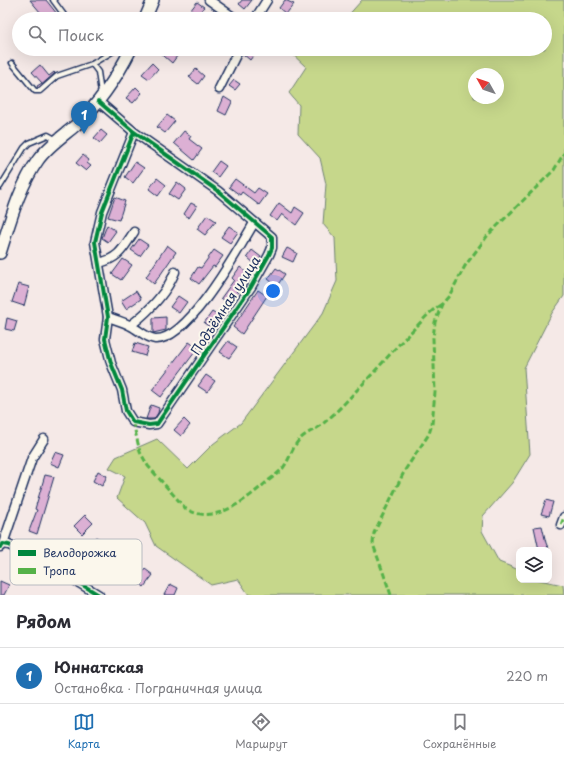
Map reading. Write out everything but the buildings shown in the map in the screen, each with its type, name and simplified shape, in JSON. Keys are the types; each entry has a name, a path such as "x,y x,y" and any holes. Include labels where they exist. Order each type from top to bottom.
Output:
{"main road":[{"path":"148,12 153,0"},
{"path":"0,253 27,179 39,159 57,140 76,125 100,99 127,56"}],"street":[{"path":"209,0 226,12"},
{"path":"259,12 267,0"},
{"path":"220,89 236,56"},
{"name":"Подъёмная улица","path":"100,99 134,132 218,191 272,237 272,248 251,288 211,343 191,376 172,400 161,420 157,424 149,425 133,422 126,411 122,390 111,363 105,339 108,317 131,325 146,336 155,339 171,335 180,329 211,292 254,223"},
{"path":"108,317 95,242 97,226 134,132"},
{"path":"99,263 111,260 118,256 134,232"},
{"path":"131,325 148,312 170,283 175,272"},
{"path":"2,546 32,458 44,439"},
{"path":"561,525 564,517"},
{"path":"83,585 99,595"}],"lane":[{"path":"52,0 63,12"},
{"path":"12,63 35,91 40,90 57,76 92,64 105,56"},
{"path":"92,64 98,72 100,99"},
{"path":"0,187 29,143 48,135 57,140"}],"green space":[{"path":"362,0 564,0 564,296 552,313 524,368 530,454 512,483 483,516 482,531 499,562 516,569 516,583 552,583 563,585 564,595 249,595 238,579 211,585 156,546 145,523 117,498 125,476 109,468 116,457 157,439 188,469 213,444 241,423 323,313 337,281 335,238 323,224 326,184 320,158 298,134 299,105 289,93 306,67 294,56 552,56 552,12 351,12"}],"marked path":[{"path":"391,595 373,544 374,533 405,470 429,434 432,424 435,392 433,338 435,322 442,304 449,296 465,266 488,235 554,170 564,153"},
{"path":"133,422 140,452 148,466 186,509 207,515 227,510 245,499 281,471 300,439 320,426 335,413 409,334 431,312 442,304"},
{"path":"561,525 564,517"}],"cycle path":[{"path":"98,101 134,132 218,191 272,237 272,248 251,287 157,424 149,425 133,422 126,411 122,390 111,363 105,339 108,317 95,242 102,212 134,132"},
{"path":"0,547 3,544 10,545"},
{"path":"83,585 99,595"}],"place":[{"name":"Юннатская","path":"84,134"}]}
